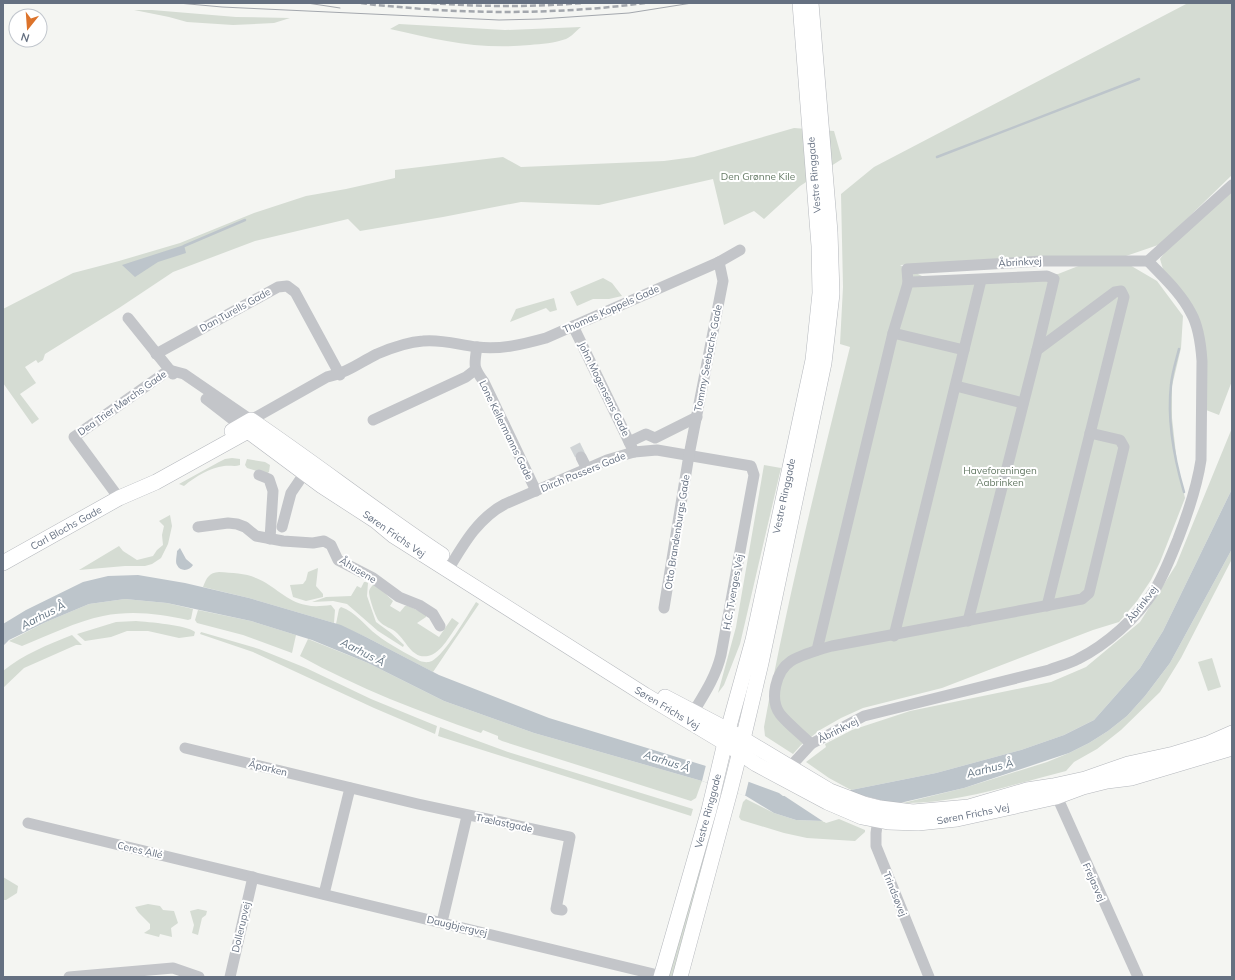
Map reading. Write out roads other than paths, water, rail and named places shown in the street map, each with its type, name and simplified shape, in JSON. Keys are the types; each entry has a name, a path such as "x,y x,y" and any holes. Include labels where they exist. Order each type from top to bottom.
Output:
{"street":[{"name":"Vestre Ringgade","path":"680,977 730,791 761,663 824,362 832,294 824,233 800,3"},
{"name":"Vestre Ringgade","path":"661,976 695,862 761,603 813,360 824,233 811,3"},
{"path":"1148,261 1232,185"},
{"name":"Thomas Koppels Gade","path":"249,426 332,383 340,375 392,348 411,343 440,340 489,348 522,345 546,338 719,262 740,250"},
{"name":"Åbrinkvej","path":"790,766 811,744 864,716 1049,670 1078,660 1103,643 1130,621 1154,591 1168,564 1188,513 1199,476 1201,460 1201,346 1192,314 1180,297 1148,261 1042,261 907,269 908,283"},
{"name":"Tommy Seebachs Gade","path":"689,455 723,281 719,262"},
{"path":"817,650 893,333 908,283 1047,276 1054,279 968,622"},
{"path":"894,636 981,280"},
{"name":"Dan Turells Gade","path":"156,354 278,287 287,286 295,292 340,375"},
{"path":"1037,350 1115,292 1121,291 1124,297 1047,606"},
{"name":"Søren Frichs Vej","path":"128,318 169,370 180,380 308,468 331,478 368,502 450,566 639,691 727,737 809,793 855,814 913,812 969,807 1011,794 1054,791 1131,778 1232,748"},
{"name":"John Mogensens Gade","path":"573,326 631,447"},
{"path":"893,333 964,350"},
{"path":"373,420 466,377 475,370 474,363 477,347"},
{"name":"Dea Trier Mørchs Gade","path":"120,493 74,437 169,370"},
{"name":"Lone Kellermanns Gade","path":"475,370 484,382 536,491"},
{"path":"956,386 1023,403"},
{"path":"631,447 646,434 655,438 697,417"},
{"name":"Carl Blochs Gade","path":"3,564 120,493 156,482 249,426"},
{"path":"811,744 780,713 774,695 776,683 790,662 817,650 832,646 894,636 1082,599 1089,593 1124,447 1120,440 1090,433"},
{"name":"Dirch Passers Gade","path":"450,566 473,531 494,509 608,460 631,447 751,466"},
{"name":"Otto Brandenburgs Gade","path":"664,608 689,455"},
{"path":"580,457 587,469"},
{"name":"H.C. Tvenges Vej","path":"694,711 710,686 717,671 721,656 754,475 751,466"},
{"path":"282,527 291,493 308,468"},
{"path":"259,475 269,479 273,491 270,539"},
{"path":"273,491 291,493"},
{"name":"Åhusene","path":"198,527 228,523 245,527 256,536 270,539 313,542 324,541 331,546 338,560 373,578 399,597 419,604 433,614 440,626"},
{"name":"Søren Frichs Vej","path":"450,566 652,691 694,711 727,737"},
{"name":"Søren Frichs Vej","path":"1054,791 1128,764 1174,754 1207,744 1232,733"},
{"name":"Søren Frichs Vej","path":"741,746 790,766 830,791 879,814"},
{"name":"Åparken","path":"185,748 467,816"},
{"path":"324,894 350,788"},
{"name":"Frejasvej","path":"1054,791 1138,977"},
{"name":"Trindsøvej","path":"879,814 876,833 876,846 929,977"},
{"name":"Trælastgade","path":"442,922 467,816 570,837 556,909 562,910"},
{"name":"Ceres Allé","path":"28,823 253,877"},
{"name":"Daugbjergvej","path":"253,877 661,976"},
{"name":"Dollerupvej","path":"230,977 253,877"},
{"path":"69,977 173,968 199,977"}],"water":[{"path":"184,245 186,253 158,262 135,277 122,265"},
{"name":"Aarhus Å","path":"1232,489 1232,549 1170,663 1145,696 1127,716 1108,731 1069,753 964,788 823,821 796,820 774,813 746,796 702,781 534,733 444,701 368,663 312,640 251,621 167,603 125,599 89,604 46,622 9,640 3,646 3,624 26,610 83,582 108,576 138,575 185,583 249,598 341,625 439,675 549,718 706,766 779,793 783,796 851,790 936,773 1021,750 1064,735 1094,720 1140,668 1163,631"},
{"path":"180,548 186,559 193,565 190,569 180,569 176,564 177,551"}],"waterway":[{"path":"937,157 1139,79"},
{"path":"184,246 245,220"},
{"path":"1179,349 1172,380 1170,412 1174,453 1184,492"}],"tunnel":[{"path":"575,445 581,457"}],"tram line":[{"path":"178,3 222,7 499,20 540,19 629,13 692,3"},
{"path":"307,3 340,8"}],"railway":[{"path":"361,3 422,9 478,12 561,11 645,3"},
{"path":"431,3 507,6 583,3"}],"park label":[{"name":"Den Grønne Kile","path":"758,176"},
{"name":"Haveforeningen Aabrinken","path":"1000,476"}]}
